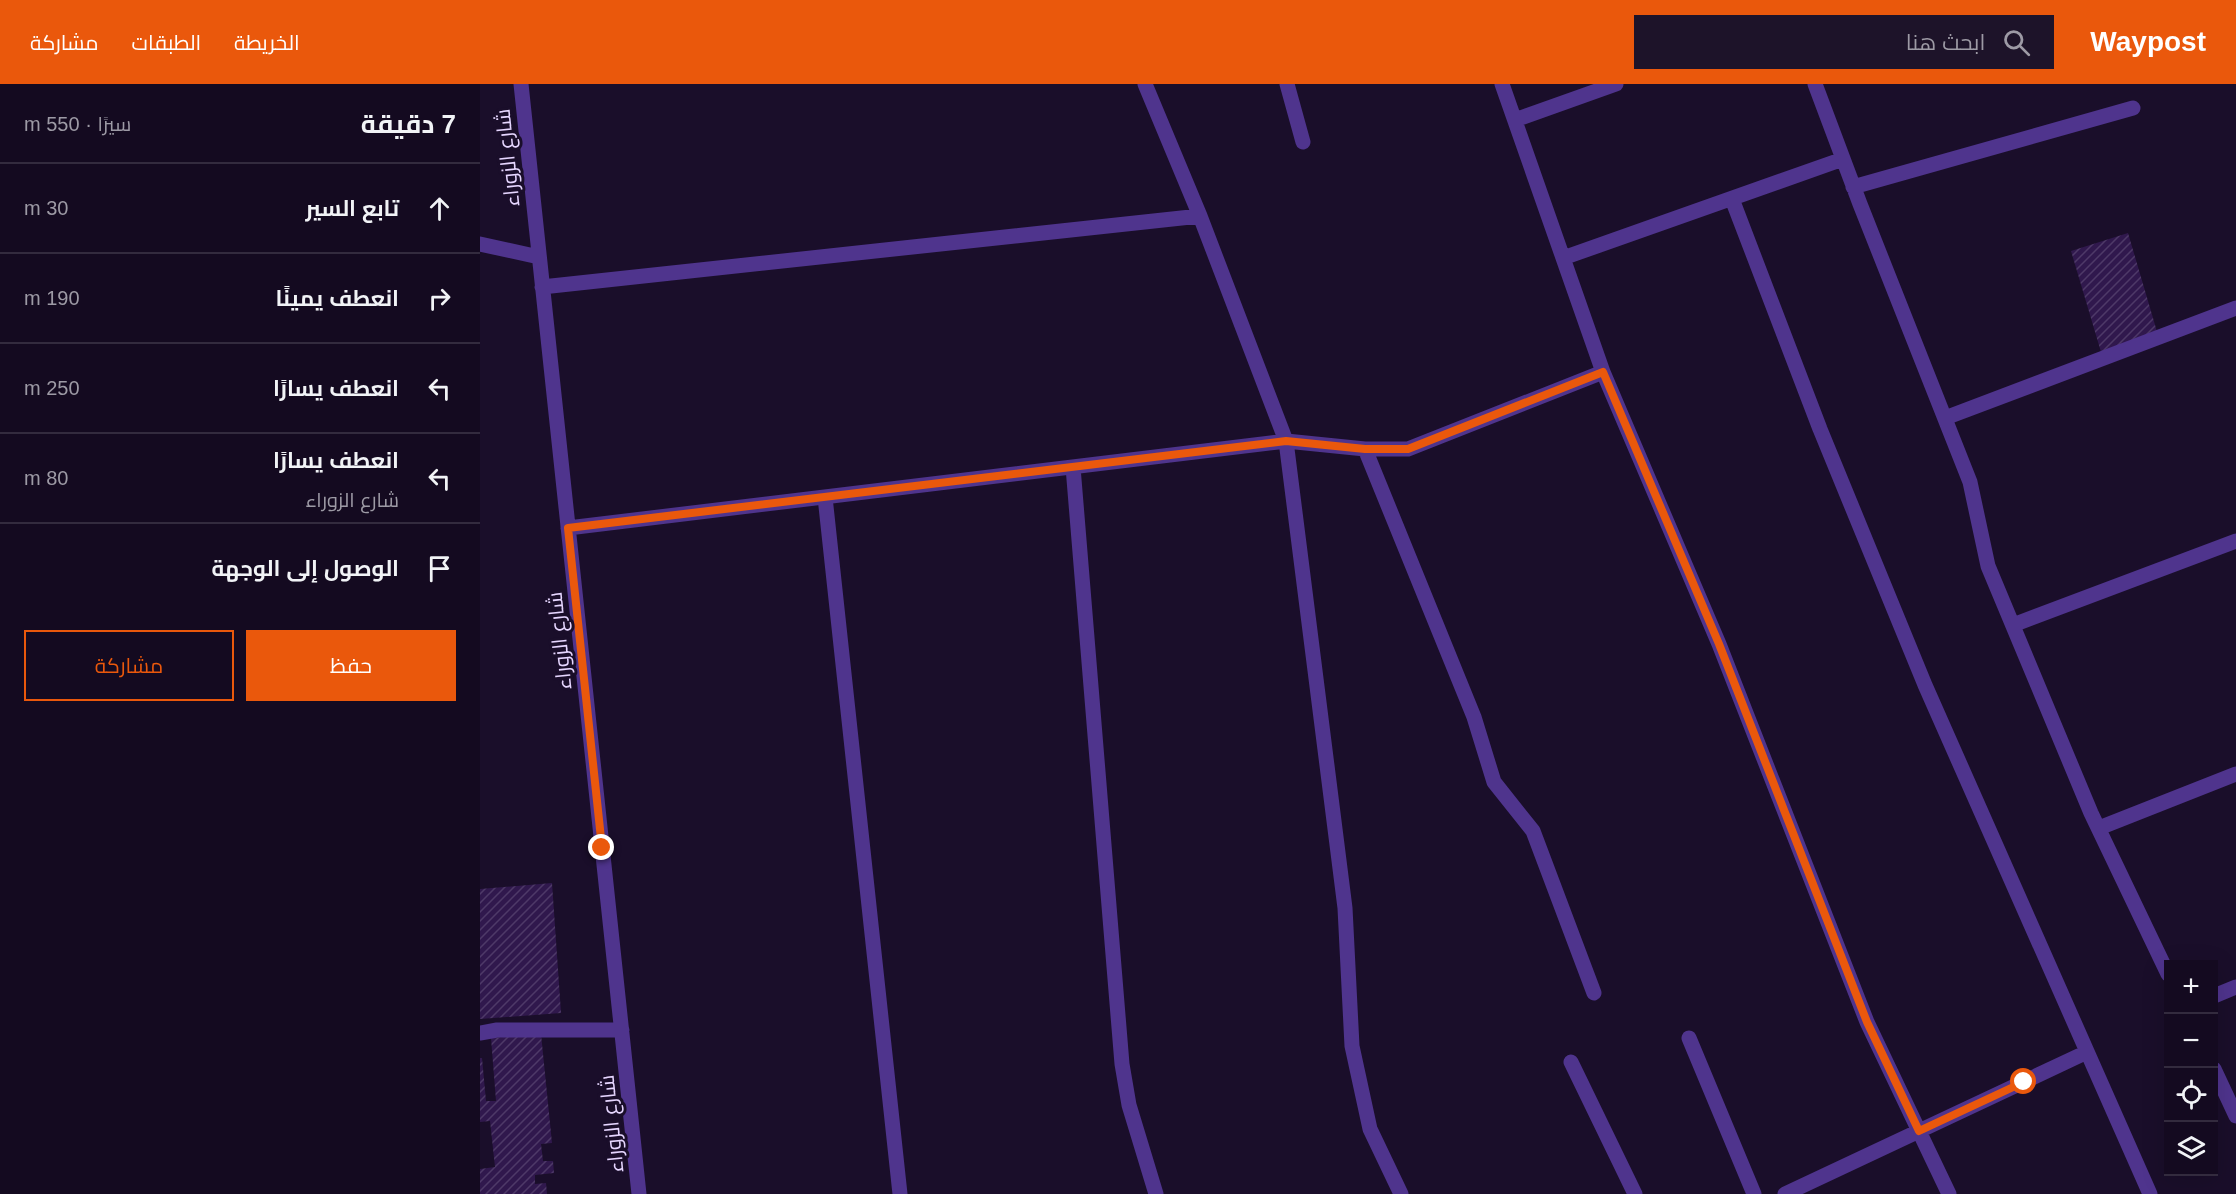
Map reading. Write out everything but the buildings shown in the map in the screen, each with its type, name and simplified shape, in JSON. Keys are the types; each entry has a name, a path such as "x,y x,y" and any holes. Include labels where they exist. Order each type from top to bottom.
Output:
{"street":[{"name":"شارع الزوراء","path":"521,84 639,1194"},
{"path":"1145,84 1200,216 1286,441 1345,908 1352,1046 1370,1129 1401,1194"},
{"path":"1287,84 1303,142"},
{"path":"1502,84 1603,372 1719,644 1867,1022 1949,1194"},
{"path":"1515,120 1616,84"},
{"path":"1815,84 1853,187 1970,482 1988,566 2099,828 2164,964"},
{"path":"1853,187 2133,108"},
{"path":"1563,258 1843,159"},
{"path":"1732,198 1820,429 1925,685 2150,1194"},
{"path":"542,287 1200,216"},
{"path":"480,244 538,256"},
{"path":"1945,418 2236,308"},
{"path":"568,528 1286,441 1365,449 1408,449 1603,372"},
{"path":"1365,449 1474,717 1494,782 1533,831 1594,993"},
{"path":"1073,467 1122,1064 1129,1105 1156,1194"},
{"path":"825,497 900,1194"},
{"path":"2013,625 2236,541"},
{"path":"2099,828 2236,774"},
{"path":"2218,994 2236,987"},
{"path":"480,1033 497,1030 622,1030"},
{"path":"1689,1038 1754,1194"},
{"path":"1785,1194 2087,1052"},
{"path":"1571,1062 1635,1194"},
{"path":"2218,1078 2236,1116"}],"route":[{"path":"602,848 568,528 1286,441 1365,449 1408,449 1603,372 1719,644 1867,1022 1919,1131 2024,1082"}]}
